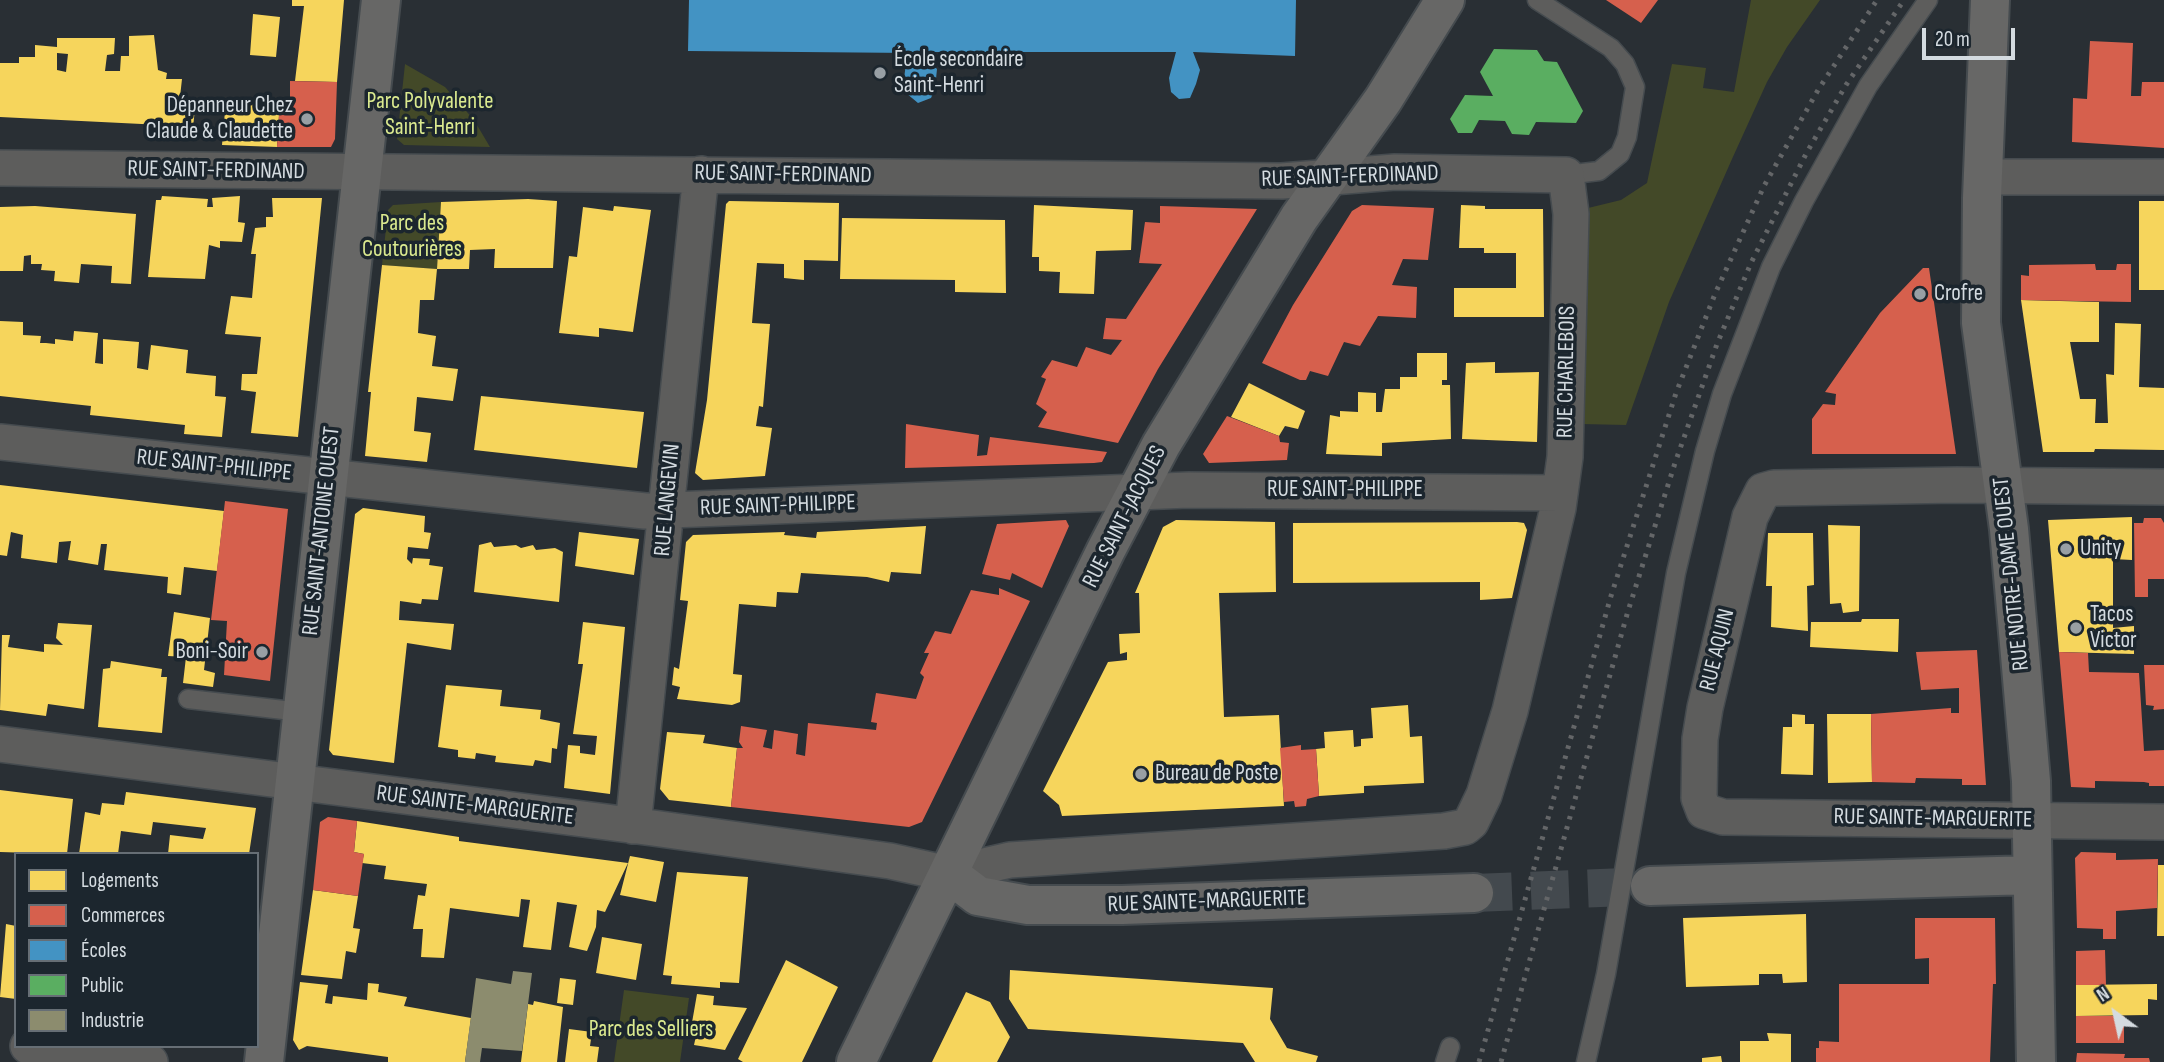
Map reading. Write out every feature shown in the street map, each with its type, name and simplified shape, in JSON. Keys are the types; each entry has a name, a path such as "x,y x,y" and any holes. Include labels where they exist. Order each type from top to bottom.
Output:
{"main road":[{"name":"RUE SAINT-ANTOINE OUEST","path":"264,1062 381,0"},
{"name":"RUE SAINT-JACQUES","path":"856,1062 1136,492 1299,218 1383,100 1445,0"},
{"name":"RUE NOTRE-DAME OUEST","path":"1972,0 1985,86"},
{"name":"RUE NOTRE-DAME OUEST","path":"1990,0 1985,86 1981,323 2003,485 2021,661 2032,820 2036,1062"},
{"name":"RUE SAINTE-MARGUERITE","path":"949,874 978,896 1040,905 1474,893"},
{"path":"1650,886 2032,875"}],"street":[{"name":"RUE SAINT-FERDINAND","path":"0,168 1282,181 1395,172 1566,175"},
{"name":"RUE LANGEVIN","path":"633,826 701,174"},
{"name":"RUE CHARLEBOIS","path":"1471,822 1484,795 1510,711 1560,493 1565,457 1570,227 1566,175"},
{"path":"1983,177 2164,177"},
{"name":"RUE SAINT-PHILIPPE","path":"0,442 635,511 1136,492 1306,489 1560,493"},
{"path":"2003,485 2164,487"},
{"name":"RUE AQUIN","path":"1704,811 1699,799 1702,720 1750,517 1761,493 1774,488 2003,485"},
{"name":"RUE SAINTE-MARGUERITE","path":"0,744 890,861 949,874 1010,860 1444,831 1465,827 1471,822"},
{"name":"RUE SAINTE-MARGUERITE","path":"1704,811 1723,817 2164,822"},
{"path":"43,1048 150,1062"}],"lane":[{"path":"1537,0 1611,48 1625,64 1634,87 1627,138 1620,154 1599,170 1566,175"},
{"path":"1586,1062 1606,974 1676,573 1705,451 1722,394 1770,267 1804,201 1868,86 1928,0"},
{"path":"188,699 302,712"}],"green space":[{"path":"1751,0 1820,0 1787,47 1767,82 1669,302 1626,425 1581,424 1584,209 1621,200 1647,183 1672,64 1706,68 1703,88 1734,92"},
{"name":"Parc Polyvalente Saint-Henri","path":"405,64 445,87 474,120 490,147 404,145 397,139"},
{"name":"Parc des Coutourières","path":"441,202 437,269 382,265 388,210 393,205"},
{"name":"Parc des Selliers","path":"624,990 689,998 680,1062 614,1062"}],"building: Logements":[{"path":"292,0 344,0 337,82 295,81 304,6 292,6"},
{"path":"253,14 280,17 276,57 250,55"},
{"path":"154,35 158,70 167,73 166,79 182,79 180,97 196,98 192,138 161,136 162,125 0,117 0,63 19,63 19,57 35,57 35,45 57,47 57,38 115,38 114,54 107,55 105,71 120,71 121,56 129,56 129,36","holes":["57,53 68,54 66,72 57,70"]},
{"path":"280,99 277,147 222,145 226,100"},
{"path":"162,196 208,199 207,207 213,207 212,198 240,196 238,222 245,223 242,242 220,241 220,248 209,245 205,279 148,277 156,200 161,200"},
{"path":"272,198 322,198 298,437 251,433 256,392 241,390 242,374 257,374 261,337 225,334 231,296 252,298 256,254 251,254 255,228 266,227 266,217 273,217"},
{"path":"528,199 557,201 553,268 494,268 495,249 470,250 469,269 437,269 441,202"},
{"path":"729,201 839,203 838,261 804,260 804,280 784,278 784,264 757,263 752,323 770,324 763,407 759,406 756,426 772,428 765,476 703,480 695,473 707,400 726,204"},
{"path":"2139,201 2164,201 2164,290 2139,290"},
{"path":"1034,205 1133,210 1131,250 1096,251 1094,294 1059,293 1060,272 1039,271 1039,257 1032,257"},
{"path":"1461,205 1485,206 1485,209 1543,209 1544,317 1454,317 1454,288 1516,288 1516,253 1484,253 1484,248 1459,248"},
{"path":"35,206 136,214 131,284 111,283 112,266 81,264 79,283 54,281 55,271 41,270 42,264 31,264 31,255 24,256 23,271 0,271 0,207"},
{"path":"614,206 651,210 633,332 599,328 599,337 559,333 569,256 577,257 583,207 613,211"},
{"path":"842,218 1005,220 1006,293 955,292 955,280 840,279"},
{"path":"382,265 437,269 434,300 420,300 418,333 436,336 432,366 458,369 453,401 417,397 414,431 431,433 427,462 365,456 371,392 368,392"},
{"path":"2021,300 2099,302 2099,342 2070,342 2080,399 2096,399 2095,423 2108,423 2106,374 2114,375 2115,323 2141,324 2139,387 2164,388 2164,450 2095,449 2094,452 2043,452"},
{"path":"0,321 23,322 23,335 41,336 40,343 55,344 55,339 73,341 74,331 98,333 95,363 103,364 103,339 139,342 137,368 148,370 151,345 188,350 186,373 216,376 215,396 226,397 222,437 184,434 185,425 90,415 91,406 0,396"},
{"path":"1417,353 1447,353 1447,380 1442,380 1442,385 1450,385 1451,439 1382,443 1382,456 1326,454 1330,415 1340,417 1340,411 1358,412 1358,392 1376,393 1376,412 1382,412 1385,389 1400,389 1400,377 1417,377"},
{"path":"1495,362 1495,373 1539,372 1537,442 1462,439 1466,363"},
{"path":"1249,383 1305,411 1298,429 1285,426 1279,436 1231,417"},
{"path":"481,396 644,412 637,468 474,450"},
{"path":"0,485 224,511 217,571 184,567 181,595 167,593 168,577 104,570 107,544 101,544 98,565 68,560 71,541 59,542 57,563 21,558 23,535 11,532 7,556 0,555"},
{"path":"363,508 425,516 424,532 431,533 428,549 408,547 407,559 412,564 413,558 430,559 429,565 443,567 438,600 422,599 421,604 400,601 399,620 454,624 451,650 407,643 394,763 333,755 329,750 355,514"},
{"path":"2132,517 2132,560 2113,559 2113,628 2134,626 2134,654 2059,652 2048,520"},
{"path":"1176,520 1275,522 1276,592 1219,593 1224,717 1279,715 1284,806 1062,816 1059,805 1043,791 1108,662 1127,660 1127,652 1120,654 1119,634 1140,633 1139,593 1135,593 1163,527"},
{"path":"1293,523 1524,523 1527,530 1512,598 1480,600 1480,582 1293,583"},
{"path":"1828,525 1860,526 1859,611 1843,613 1841,603 1830,604"},
{"path":"926,526 921,574 891,572 889,582 867,577 801,573 798,593 777,592 776,607 739,604 733,674 742,675 740,702 732,705 677,699 680,687 672,685 674,667 679,669 688,601 680,600 686,542 693,535 785,532 784,535 816,538 817,532"},
{"path":"579,532 639,539 634,575 575,566"},
{"path":"1768,533 1813,533 1814,585 1807,586 1808,631 1771,627 1772,586 1766,586"},
{"path":"491,542 494,547 516,545 521,548 533,545 536,550 555,548 563,552 559,602 474,592 479,545"},
{"path":"174,612 210,618 204,670 215,673 213,687 183,683 186,657 168,656"},
{"path":"1862,619 1899,619 1898,652 1810,647 1811,622 1861,622"},
{"path":"583,622 625,627 610,794 564,788 568,745 580,746 580,753 595,755 597,736 573,734 583,664 578,664"},
{"path":"58,623 92,625 84,709 48,704 46,716 0,710 2,635 10,635 8,647 44,652 44,644 63,645 56,638"},
{"path":"111,661 162,669 161,677 167,677 162,733 98,727 103,669 110,668"},
{"path":"446,685 502,690 500,706 541,710 540,719 560,723 557,749 552,748 551,763 535,760 533,766 495,762 496,756 476,753 475,759 458,757 458,750 438,747"},
{"path":"1408,705 1410,737 1422,736 1424,783 1364,786 1364,793 1319,796 1316,749 1325,748 1324,732 1353,730 1354,747 1361,746 1361,739 1373,738 1371,708"},
{"path":"1792,714 1805,715 1805,724 1814,724 1813,775 1781,774 1783,727 1792,727"},
{"path":"1827,714 1871,714 1872,782 1828,783"},
{"path":"667,732 705,735 703,743 737,748 731,807 669,800 660,789"},
{"path":"0,790 73,799 67,852 0,852"},
{"path":"126,792 256,808 249,852 168,852 170,835 203,839 206,828 153,822 151,835 121,831 118,852 79,852 85,812 100,815 102,803 124,805"},
{"path":"357,821 459,837 459,841 628,863 605,912 597,910 596,927 587,951 569,947 577,905 557,902 551,950 523,947 530,900 521,899 519,917 450,908 444,958 421,957 423,929 413,929 418,895 425,896 427,884 384,879 386,866 362,863 364,854 354,852"},
{"path":"630,856 664,862 656,902 620,895"},
{"path":"2158,865 2164,865 2164,936 2157,936"},
{"path":"677,872 748,877 739,983 720,982 720,988 671,984 672,976 663,975"},
{"path":"313,890 358,896 353,928 360,929 356,953 346,951 342,979 301,975"},
{"path":"1806,914 1807,982 1783,983 1782,974 1759,974 1759,985 1686,987 1683,918"},
{"path":"6,924 14,926 14,999 0,997"},
{"path":"602,937 642,944 636,980 596,973"},
{"path":"786,960 838,987 802,1062 743,1062 738,1059"},
{"path":"1010,970 1273,988 1270,1019 1287,1048 1318,1056 1316,1062 1255,1062 1243,1043 1028,1029 1009,999"},
{"path":"560,978 576,980 573,1005 557,1003"},
{"path":"300,982 328,985 325,1003 332,1004 333,996 367,1000 368,983 379,984 378,992 407,997 404,1006 471,1018 465,1062 388,1062 388,1057 307,1046 299,1050 293,1040"},
{"path":"2157,984 2157,1000 2148,999 2148,1015 2076,1016 2076,985"},
{"path":"966,992 990,1002 1010,1037 997,1062 932,1062"},
{"path":"697,994 714,996 713,1005 747,1008 725,1050 694,1045 696,1036 690,1034"},
{"path":"534,1001 563,1007 557,1062 521,1062 528,1004 533,1005"},
{"path":"569,1029 592,1032 590,1046 599,1047 597,1062 565,1062"},
{"path":"1767,1033 1791,1034 1791,1062 1740,1062 1740,1041 1769,1041"},
{"path":"1721,1056 1722,1062 1702,1062 1702,1058"}],"building: Commerces":[{"path":"1606,0 1658,0 1641,23"},
{"path":"2090,41 2133,43 2131,96 2141,96 2142,82 2164,82 2164,148 2072,142 2073,98 2087,99"},
{"name":"Dépanneur Chez Claude & Claudette","path":"290,81 337,82 335,139 331,147 277,147 280,99 290,99"},
{"path":"1362,205 1434,208 1428,260 1403,259 1392,285 1417,287 1416,318 1378,316 1360,346 1344,342 1328,376 1310,371 1306,380 1300,380 1262,363 1293,305 1352,211"},
{"path":"1160,206 1257,209 1158,369 1118,443 1038,427 1047,412 1036,404 1046,379 1041,377 1052,360 1077,367 1086,347 1111,355 1122,340 1103,339 1106,318 1126,319 1162,264 1139,263 1145,222 1160,223"},
{"path":"2095,264 2096,270 2116,270 2117,264 2131,264 2131,302 2021,300 2021,275 2029,276 2029,265"},
{"path":"1923,268 1929,268 1956,454 1812,454 1812,419 1823,404 1835,405 1836,394 1825,392 1880,313"},
{"path":"1227,416 1279,436 1280,442 1289,443 1287,460 1209,463 1203,454"},
{"path":"906,424 979,435 977,456 987,455 990,437 1107,452 1102,462 1094,463 905,468"},
{"path":"225,501 288,509 270,681 224,675 227,621 211,620"},
{"path":"2144,518 2161,518 2164,523 2164,579 2148,579 2148,597 2135,597 2134,523 2143,523"},
{"path":"1066,520 1069,526 1042,588 1012,573 1010,580 982,574 997,524"},
{"path":"999,588 1030,601 922,822 909,827 731,807 737,748 743,748 739,742 741,726 767,730 763,747 772,749 774,730 798,734 796,754 805,756 808,723 876,730 877,723 871,722 876,693 916,699 924,677 920,673 929,653 924,653 935,631 951,634 971,590 999,595"},
{"path":"1977,650 1986,785 1962,785 1962,779 1916,778 1915,783 1872,782 1871,714 1951,708 1951,713 1959,713 1959,688 1921,690 1916,652"},
{"path":"2059,652 2088,653 2089,672 2139,673 2144,751 2164,750 2164,786 2149,786 2149,783 2144,782 2095,781 2095,788 2071,787"},
{"path":"2144,665 2164,665 2164,709 2153,710 2154,706 2146,705"},
{"path":"1301,745 1301,750 1316,749 1319,796 1307,799 1306,806 1295,807 1294,801 1284,802 1280,748"},
{"path":"328,817 357,821 354,852 364,854 358,896 313,890 320,822"},
{"path":"2081,852 2116,853 2116,860 2158,859 2157,908 2116,911 2116,939 2103,939 2103,929 2077,928 2075,858"},
{"path":"1915,918 1995,918 1996,984 1993,984 1990,1062 1816,1062 1819,1041 1839,1042 1839,984 1929,984 1929,958 1915,959"},
{"path":"2105,950 2106,985 2076,985 2076,951"},
{"path":"2076,1016 2124,1016 2124,1043 2076,1043"},
{"path":"2077,1053 2125,1054 2124,1058 2149,1058 2150,1062 2076,1062"}],"building: Écoles":[{"path":"689,0 1296,0 1295,56 1193,52 1200,70 1196,84 1190,98 1179,99 1171,92 1169,78 1176,52 928,52 926,58 937,69 935,89 931,98 918,103 906,93 904,79 906,63 913,58 913,53 688,51"}],"building: Public":[{"path":"1494,49 1537,50 1544,61 1557,62 1583,111 1576,123 1536,122 1529,135 1512,134 1505,121 1479,120 1472,133 1458,133 1450,119 1465,95 1493,96 1480,72"}],"building: Industrie":[{"path":"513,971 532,973 522,1051 482,1048 480,1062 465,1062 476,978 511,984"}],"tunnel":[{"path":"1474,893 1650,886"}],"railway":[{"path":"1479,1062 1611,596 1676,393 1715,294 1764,186 1818,90 1877,0"},
{"path":"1501,1062 1628,611 1675,463 1717,344 1751,263 1807,152 1846,85 1904,0"}],"place":[{"name":"École secondaire Saint-Henri","path":"880,73"},
{"name":"Dépanneur Chez Claude & Claudette","path":"307,119"},
{"name":"Crofre","path":"1920,294"},
{"name":"Unity","path":"2066,549"},
{"name":"Tacos Victor","path":"2076,628"},
{"name":"Boni-Soir","path":"262,652"},
{"name":"Bureau de Poste","path":"1141,774"}]}
